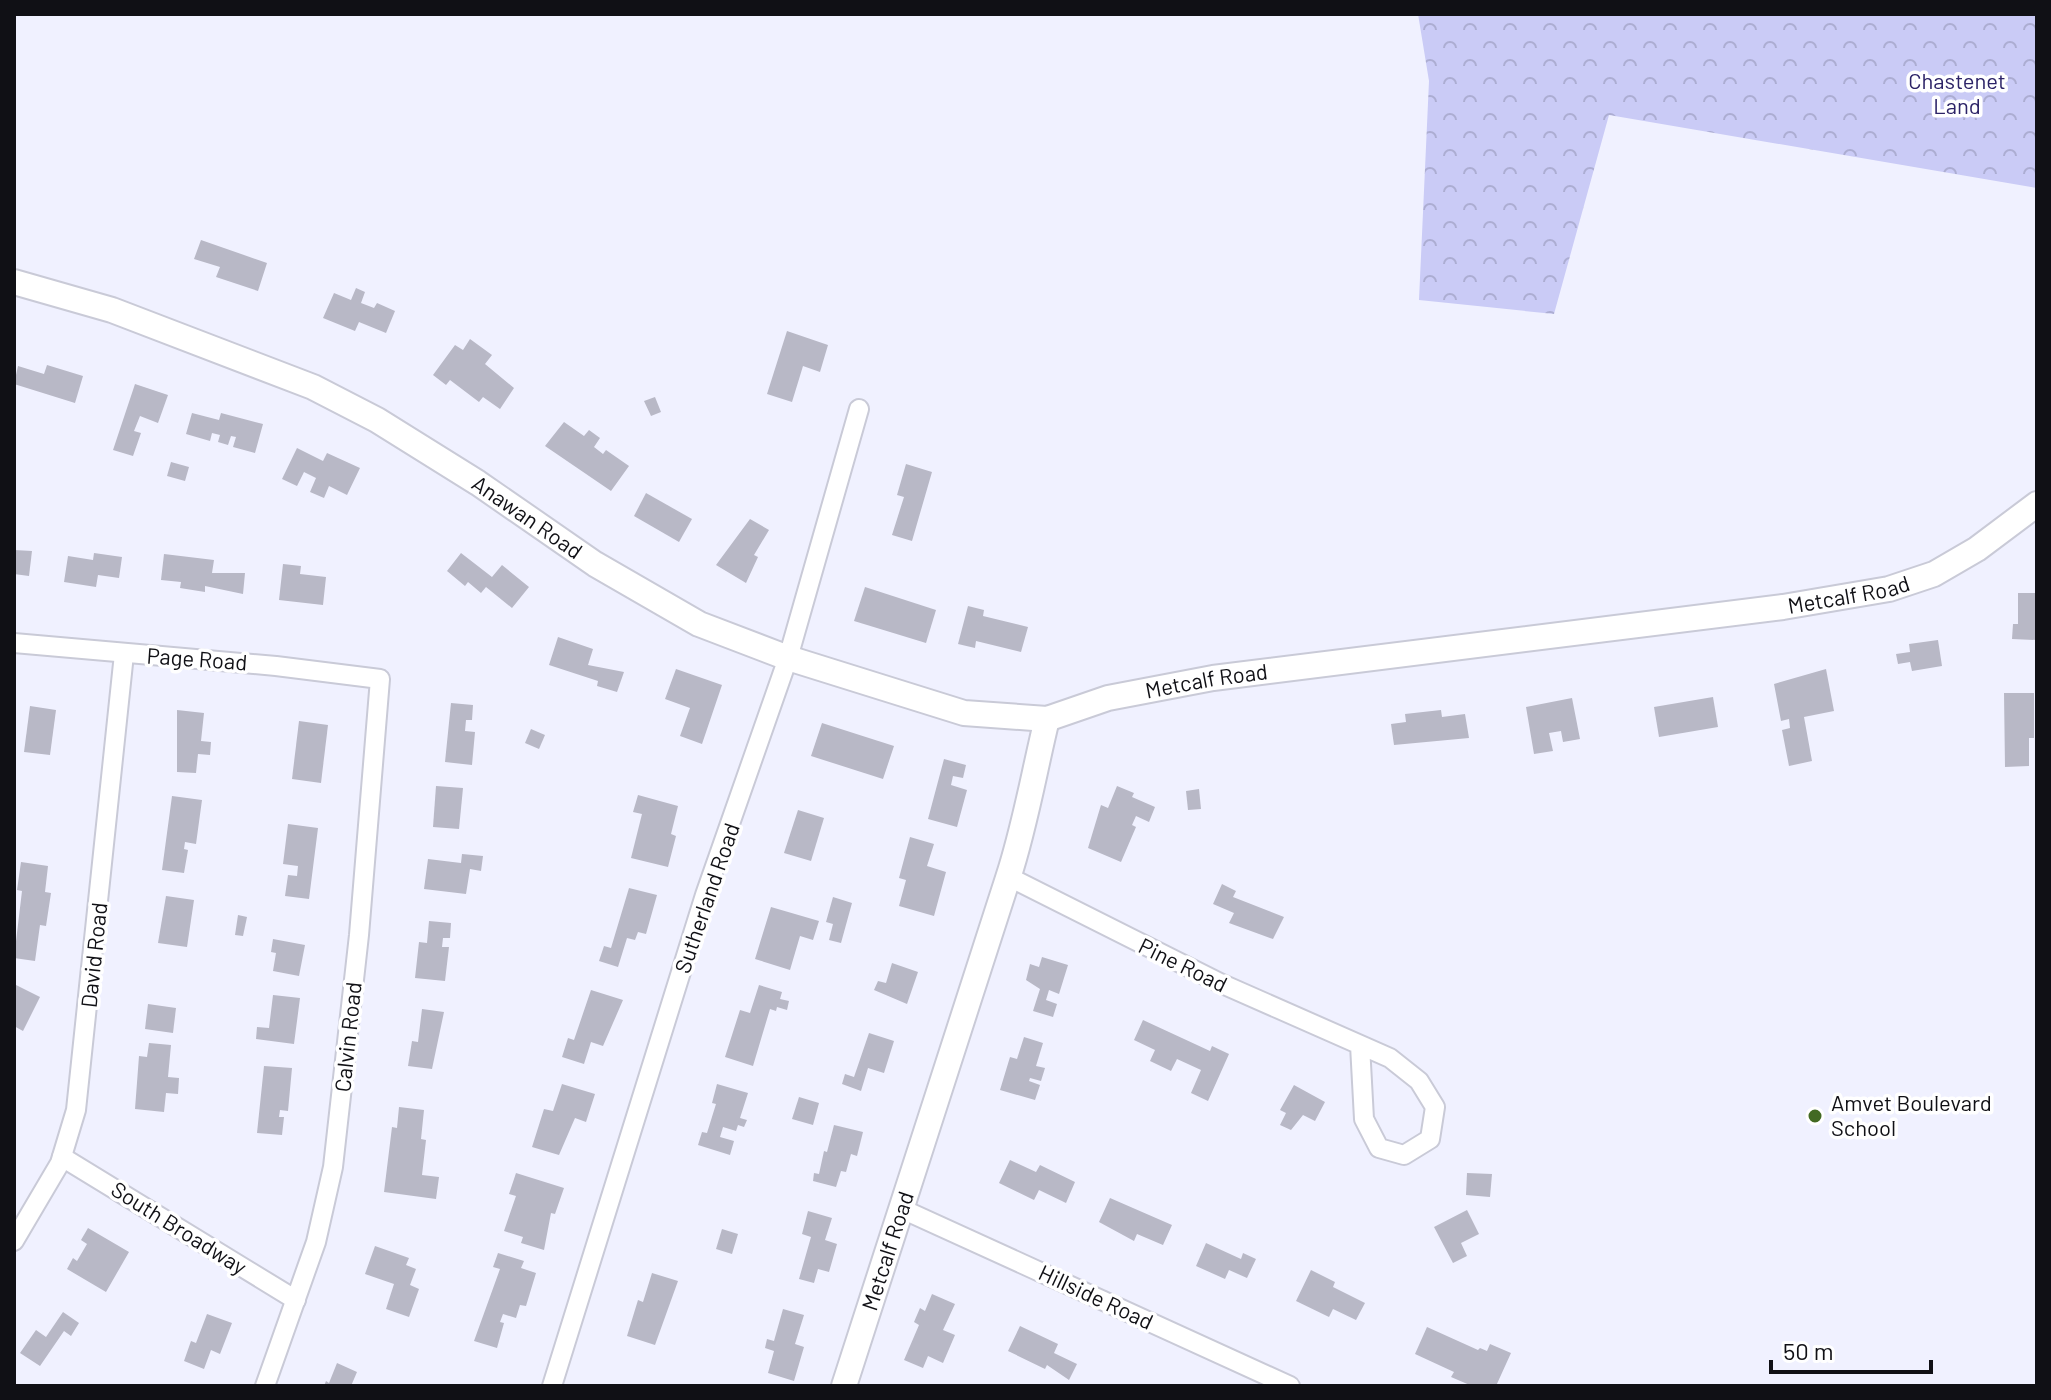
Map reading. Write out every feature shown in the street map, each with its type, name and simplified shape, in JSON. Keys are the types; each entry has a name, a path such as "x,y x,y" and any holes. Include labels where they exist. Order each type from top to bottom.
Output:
{"street":[{"name":"Anawan Road","path":"14,282 112,310 313,387 377,420 448,463 649,597 699,624 788,658 964,713 1047,719"},
{"name":"Sutherland Road","path":"552,1386 705,895 788,658 859,409"},
{"name":"Metcalf Road","path":"844,1386 952,1058 987,934 1009,877 1047,719 1108,698 1213,678 1783,607 1889,589 1945,568 1977,549 2037,504"},
{"name":"Page Road","path":"14,643 276,666 380,679"},
{"name":"David Road","path":"14,1241 62,1157 76,1110 87,1030 124,654"},
{"name":"Calvin Road","path":"265,1386 316,1242 335,1152 359,935 380,679"},
{"name":"Pine Road","path":"1009,877 1193,970 1390,1058 1419,1081 1435,1107 1430,1139 1404,1155 1379,1148 1364,1119 1360,1045"},
{"name":"South Broadway","path":"62,1157 296,1300"},
{"name":"Hillside Road","path":"902,1209 1264,1381 1290,1386"}],"green space":[{"name":"Chastenet Land","path":"1418,14 2037,14 2037,188 1609,115 1554,314 1419,300 1429,81"}],"building":[{"path":"201,240 267,263 258,291 216,277 220,267 194,259"},
{"path":"356,288 365,292 361,303 374,308 377,303 395,311 386,333 359,322 355,331 323,318 334,293 351,300"},
{"path":"787,331 828,345 820,372 803,366 792,402 767,394"},
{"path":"470,339 492,355 485,364 514,388 500,409 483,397 479,402 450,380 446,385 433,375 455,345 463,350"},
{"path":"47,365 83,376 75,403 14,384 18,366 44,374"},
{"path":"135,384 168,395 158,423 140,416 134,431 141,433 133,456 113,450"},
{"path":"655,397 661,412 651,416 644,401"},
{"path":"192,413 219,420 221,413 263,424 255,453 233,447 236,437 231,436 228,445 218,442 220,435 212,433 210,441 186,434"},
{"path":"564,422 584,436 589,430 600,438 594,447 603,454 606,450 629,466 611,491 545,446"},
{"path":"297,448 323,461 327,453 360,468 347,495 329,486 324,498 310,492 316,478 304,472 297,486 282,479"},
{"path":"171,462 189,467 185,481 167,476"},
{"path":"906,464 932,472 912,541 892,535 904,497 897,495"},
{"path":"646,493 692,519 679,542 634,516"},
{"path":"750,519 769,530 754,555 758,557 746,583 716,565"},
{"path":"14,550 32,551 29,576 14,574"},
{"path":"94,553 122,557 119,578 98,575 96,587 64,582 68,556 93,560"},
{"path":"461,553 492,577 502,565 529,587 512,608 486,587 481,593 468,582 465,586 447,571"},
{"path":"164,554 214,560 212,573 245,573 243,594 205,586 205,592 180,588 181,582 161,580"},
{"path":"283,564 301,566 300,574 326,577 323,605 279,600"},
{"path":"865,587 936,610 926,643 854,621"},
{"path":"2018,593 2037,593 2037,640 2012,639 2013,624 2018,624"},
{"path":"968,606 984,610 983,616 1028,627 1021,652 976,641 975,648 958,644"},
{"path":"558,637 593,649 588,665 624,672 617,692 597,686 598,681 549,665"},
{"path":"1938,640 1942,666 1912,671 1910,662 1898,664 1896,654 1910,652 1909,644"},
{"path":"676,669 722,685 702,744 680,736 690,708 665,699"},
{"path":"1826,669 1834,711 1804,717 1812,761 1789,766 1782,730 1790,728 1789,719 1781,721 1774,684"},
{"path":"2004,693 2034,693 2034,738 2029,738 2029,766 2005,767"},
{"path":"1713,697 1718,727 1659,737 1654,707"},
{"path":"1572,698 1580,739 1563,742 1561,731 1549,733 1553,751 1534,754 1526,707"},
{"path":"451,703 473,705 472,720 466,720 465,731 475,732 472,765 445,762"},
{"path":"30,706 56,710 50,755 24,752"},
{"path":"177,710 204,713 201,741 211,742 210,755 198,754 196,773 177,772"},
{"path":"1441,710 1442,717 1465,714 1469,738 1394,745 1391,724 1406,722 1405,714"},
{"path":"299,721 328,725 321,783 292,779"},
{"path":"822,723 894,746 883,779 811,756"},
{"path":"531,729 545,735 539,749 525,743"},
{"path":"944,759 966,765 963,778 953,776 951,785 967,790 957,827 928,819"},
{"path":"436,786 463,788 459,829 433,827"},
{"path":"1117,786 1155,807 1149,822 1136,816 1132,825 1136,827 1121,862 1088,848 1101,805 1108,808"},
{"path":"1199,789 1201,809 1188,810 1186,791"},
{"path":"638,795 678,806 671,834 676,836 668,867 631,858 642,814 633,812"},
{"path":"172,796 202,800 196,844 185,842 184,849 188,850 184,873 162,870"},
{"path":"798,810 824,818 811,861 784,853"},
{"path":"288,824 318,828 309,899 285,896 288,875 297,876 298,866 283,864"},
{"path":"910,837 934,844 927,866 946,872 934,916 899,906 906,880 899,878"},
{"path":"462,854 483,856 481,871 470,869 466,894 424,889 428,859 461,863"},
{"path":"21,862 48,866 45,892 51,893 46,926 40,925 35,961 14,958 22,891 17,890"},
{"path":"1222,884 1236,891 1233,897 1284,917 1273,939 1229,923 1234,913 1213,904"},
{"path":"629,888 657,895 646,934 638,932 635,940 627,938 618,967 599,961 604,946 611,948"},
{"path":"166,896 194,900 187,947 158,943"},
{"path":"833,897 852,903 841,943 829,940 833,924 826,922"},
{"path":"771,907 819,921 813,940 800,936 790,970 755,959"},
{"path":"238,915 247,917 243,936 235,935"},
{"path":"429,921 451,923 450,938 443,938 442,947 449,947 445,981 415,978 419,942 427,943"},
{"path":"273,939 305,945 299,976 273,971 276,953 271,952"},
{"path":"1042,957 1068,965 1059,994 1049,990 1046,1000 1057,1004 1053,1017 1033,1011 1040,989 1026,980 1030,964 1039,967"},
{"path":"892,963 918,972 907,1004 874,990 878,981 886,983"},
{"path":"16,985 40,997 23,1031 14,1026"},
{"path":"759,985 782,992 780,999 789,1001 787,1010 777,1007 776,1011 770,1009 753,1066 725,1057 740,1010 750,1013"},
{"path":"591,990 623,1000 603,1046 591,1042 584,1064 562,1057 568,1038 574,1040"},
{"path":"273,995 300,998 294,1044 256,1039 257,1027 269,1028"},
{"path":"148,1004 176,1008 173,1033 145,1029"},
{"path":"422,1009 444,1012 432,1069 408,1066 412,1041 418,1042"},
{"path":"1143,1020 1210,1051 1212,1046 1229,1054 1208,1101 1191,1093 1201,1070 1177,1059 1171,1071 1150,1061 1155,1050 1134,1040"},
{"path":"869,1033 894,1041 884,1073 868,1068 861,1091 842,1084 845,1074 854,1077"},
{"path":"1024,1037 1043,1043 1036,1066 1045,1068 1041,1081 1030,1078 1029,1081 1040,1085 1035,1100 1000,1090 1010,1057 1017,1059"},
{"path":"149,1043 171,1045 168,1077 179,1078 178,1094 166,1093 164,1112 135,1109 139,1056 147,1057"},
{"path":"264,1066 292,1068 288,1111 280,1110 279,1117 284,1117 282,1135 257,1133"},
{"path":"562,1084 595,1094 586,1122 575,1118 559,1155 532,1147 544,1109 553,1111"},
{"path":"717,1084 748,1093 740,1118 747,1120 744,1127 738,1125 736,1131 723,1127 720,1137 734,1141 730,1155 698,1145 702,1132 707,1133 716,1104 712,1103"},
{"path":"1294,1085 1325,1102 1315,1121 1303,1115 1291,1130 1280,1125 1286,1113 1280,1110"},
{"path":"799,1097 819,1103 813,1125 792,1119"},
{"path":"399,1107 424,1110 421,1139 426,1140 422,1175 439,1177 436,1199 384,1192 392,1127 397,1128"},
{"path":"834,1125 863,1132 857,1156 851,1154 846,1172 841,1171 836,1187 813,1181 814,1173 819,1174"},
{"path":"1010,1160 1036,1172 1040,1165 1075,1182 1066,1203 1039,1190 1034,1200 999,1183"},
{"path":"516,1173 564,1188 555,1214 551,1213 544,1250 521,1243 523,1237 504,1231 516,1196 509,1194"},
{"path":"1467,1173 1492,1174 1490,1197 1466,1195"},
{"path":"1110,1198 1172,1225 1163,1245 1137,1234 1134,1241 1099,1222"},
{"path":"1467,1210 1479,1234 1461,1243 1467,1256 1453,1263 1434,1227"},
{"path":"808,1211 832,1218 825,1240 837,1244 829,1272 818,1269 814,1283 799,1279 811,1237 802,1234"},
{"path":"88,1228 129,1252 106,1292 67,1269 73,1258 77,1261 87,1244 81,1240"},
{"path":"722,1229 738,1234 732,1254 716,1249"},
{"path":"1206,1243 1241,1259 1243,1253 1256,1259 1247,1278 1229,1270 1225,1279 1196,1266"},
{"path":"375,1246 409,1258 406,1265 416,1269 410,1285 419,1289 409,1317 386,1309 394,1284 365,1274"},
{"path":"498,1253 524,1261 521,1268 536,1273 526,1306 520,1305 516,1318 503,1314 500,1322 504,1323 497,1348 474,1341 500,1269 493,1267"},
{"path":"1311,1270 1335,1282 1333,1287 1365,1303 1356,1320 1333,1309 1329,1317 1296,1301"},
{"path":"652,1273 678,1281 655,1345 627,1336 638,1300 643,1302"},
{"path":"932,1294 955,1304 943,1330 955,1335 943,1363 928,1356 923,1368 904,1360 919,1325 914,1322 920,1308 925,1311"},
{"path":"783,1309 804,1315 795,1344 804,1347 794,1381 768,1373 774,1351 765,1348 767,1339 774,1341"},
{"path":"63,1312 79,1323 71,1336 64,1331 40,1366 20,1353 36,1330 46,1337"},
{"path":"207,1314 232,1323 220,1354 211,1350 204,1369 184,1361 191,1341 196,1343"},
{"path":"1020,1326 1058,1344 1054,1353 1077,1364 1069,1380 1047,1365 1045,1369 1008,1351"},
{"path":"1427,1327 1478,1350 1487,1351 1490,1344 1511,1353 1496,1386 1472,1386 1451,1377 1454,1372 1415,1354"},
{"path":"337,1363 357,1372 351,1386 324,1386 326,1381 329,1383"}],"place":[{"name":"Amvet Boulevard School","path":"1815,1116"}]}
